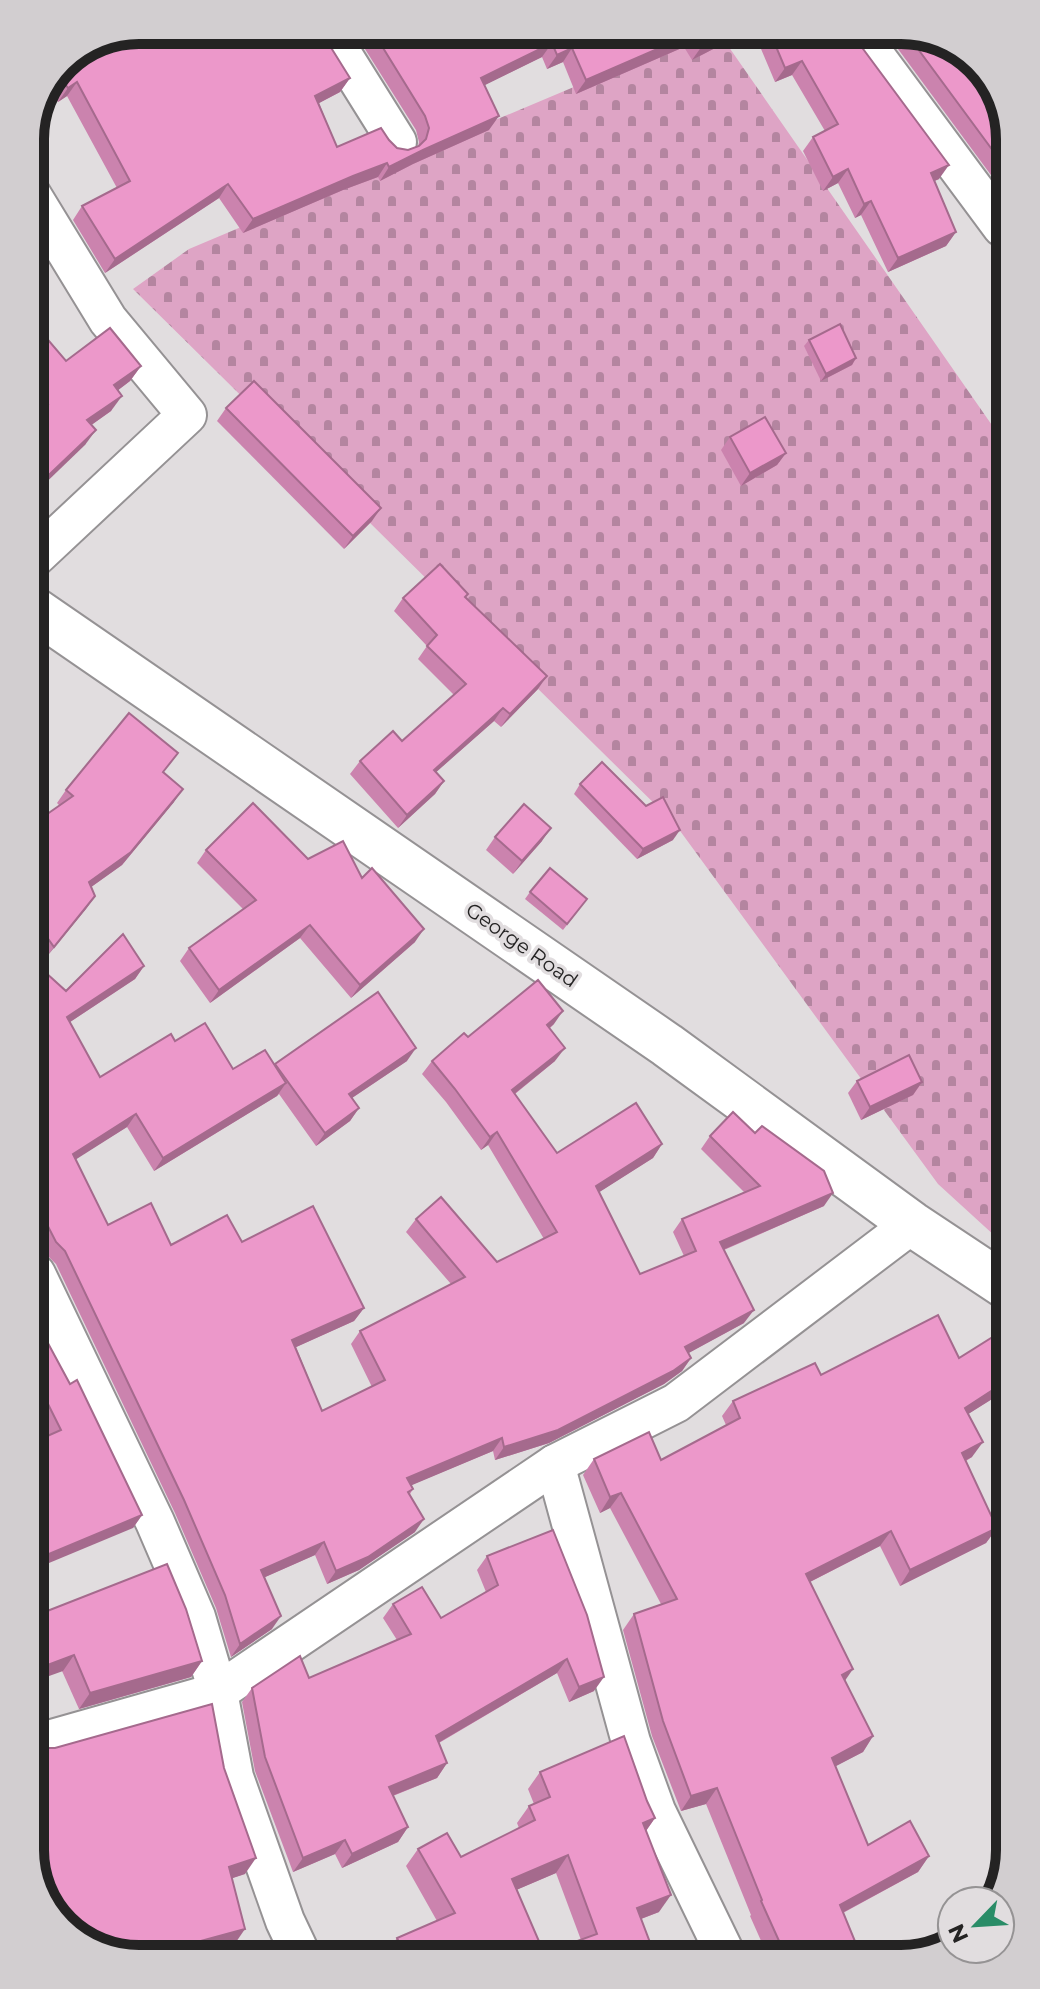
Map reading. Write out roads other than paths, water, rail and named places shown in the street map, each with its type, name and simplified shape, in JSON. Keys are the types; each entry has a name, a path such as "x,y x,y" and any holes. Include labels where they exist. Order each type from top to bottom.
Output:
{"main road":[{"name":"George Road","path":"44,616 667,1045 912,1224 996,1280"}],"street":[{"path":"336,44 397,142"},
{"path":"866,44 996,219"},
{"path":"44,215 108,320 187,415 44,549"},
{"path":"44,1741 218,1692 555,1464 676,1403 912,1224"},
{"path":"44,1291 155,1522 196,1617 218,1692 234,1777 296,1945"},
{"path":"555,1464 636,1756 656,1811 721,1945"}]}
